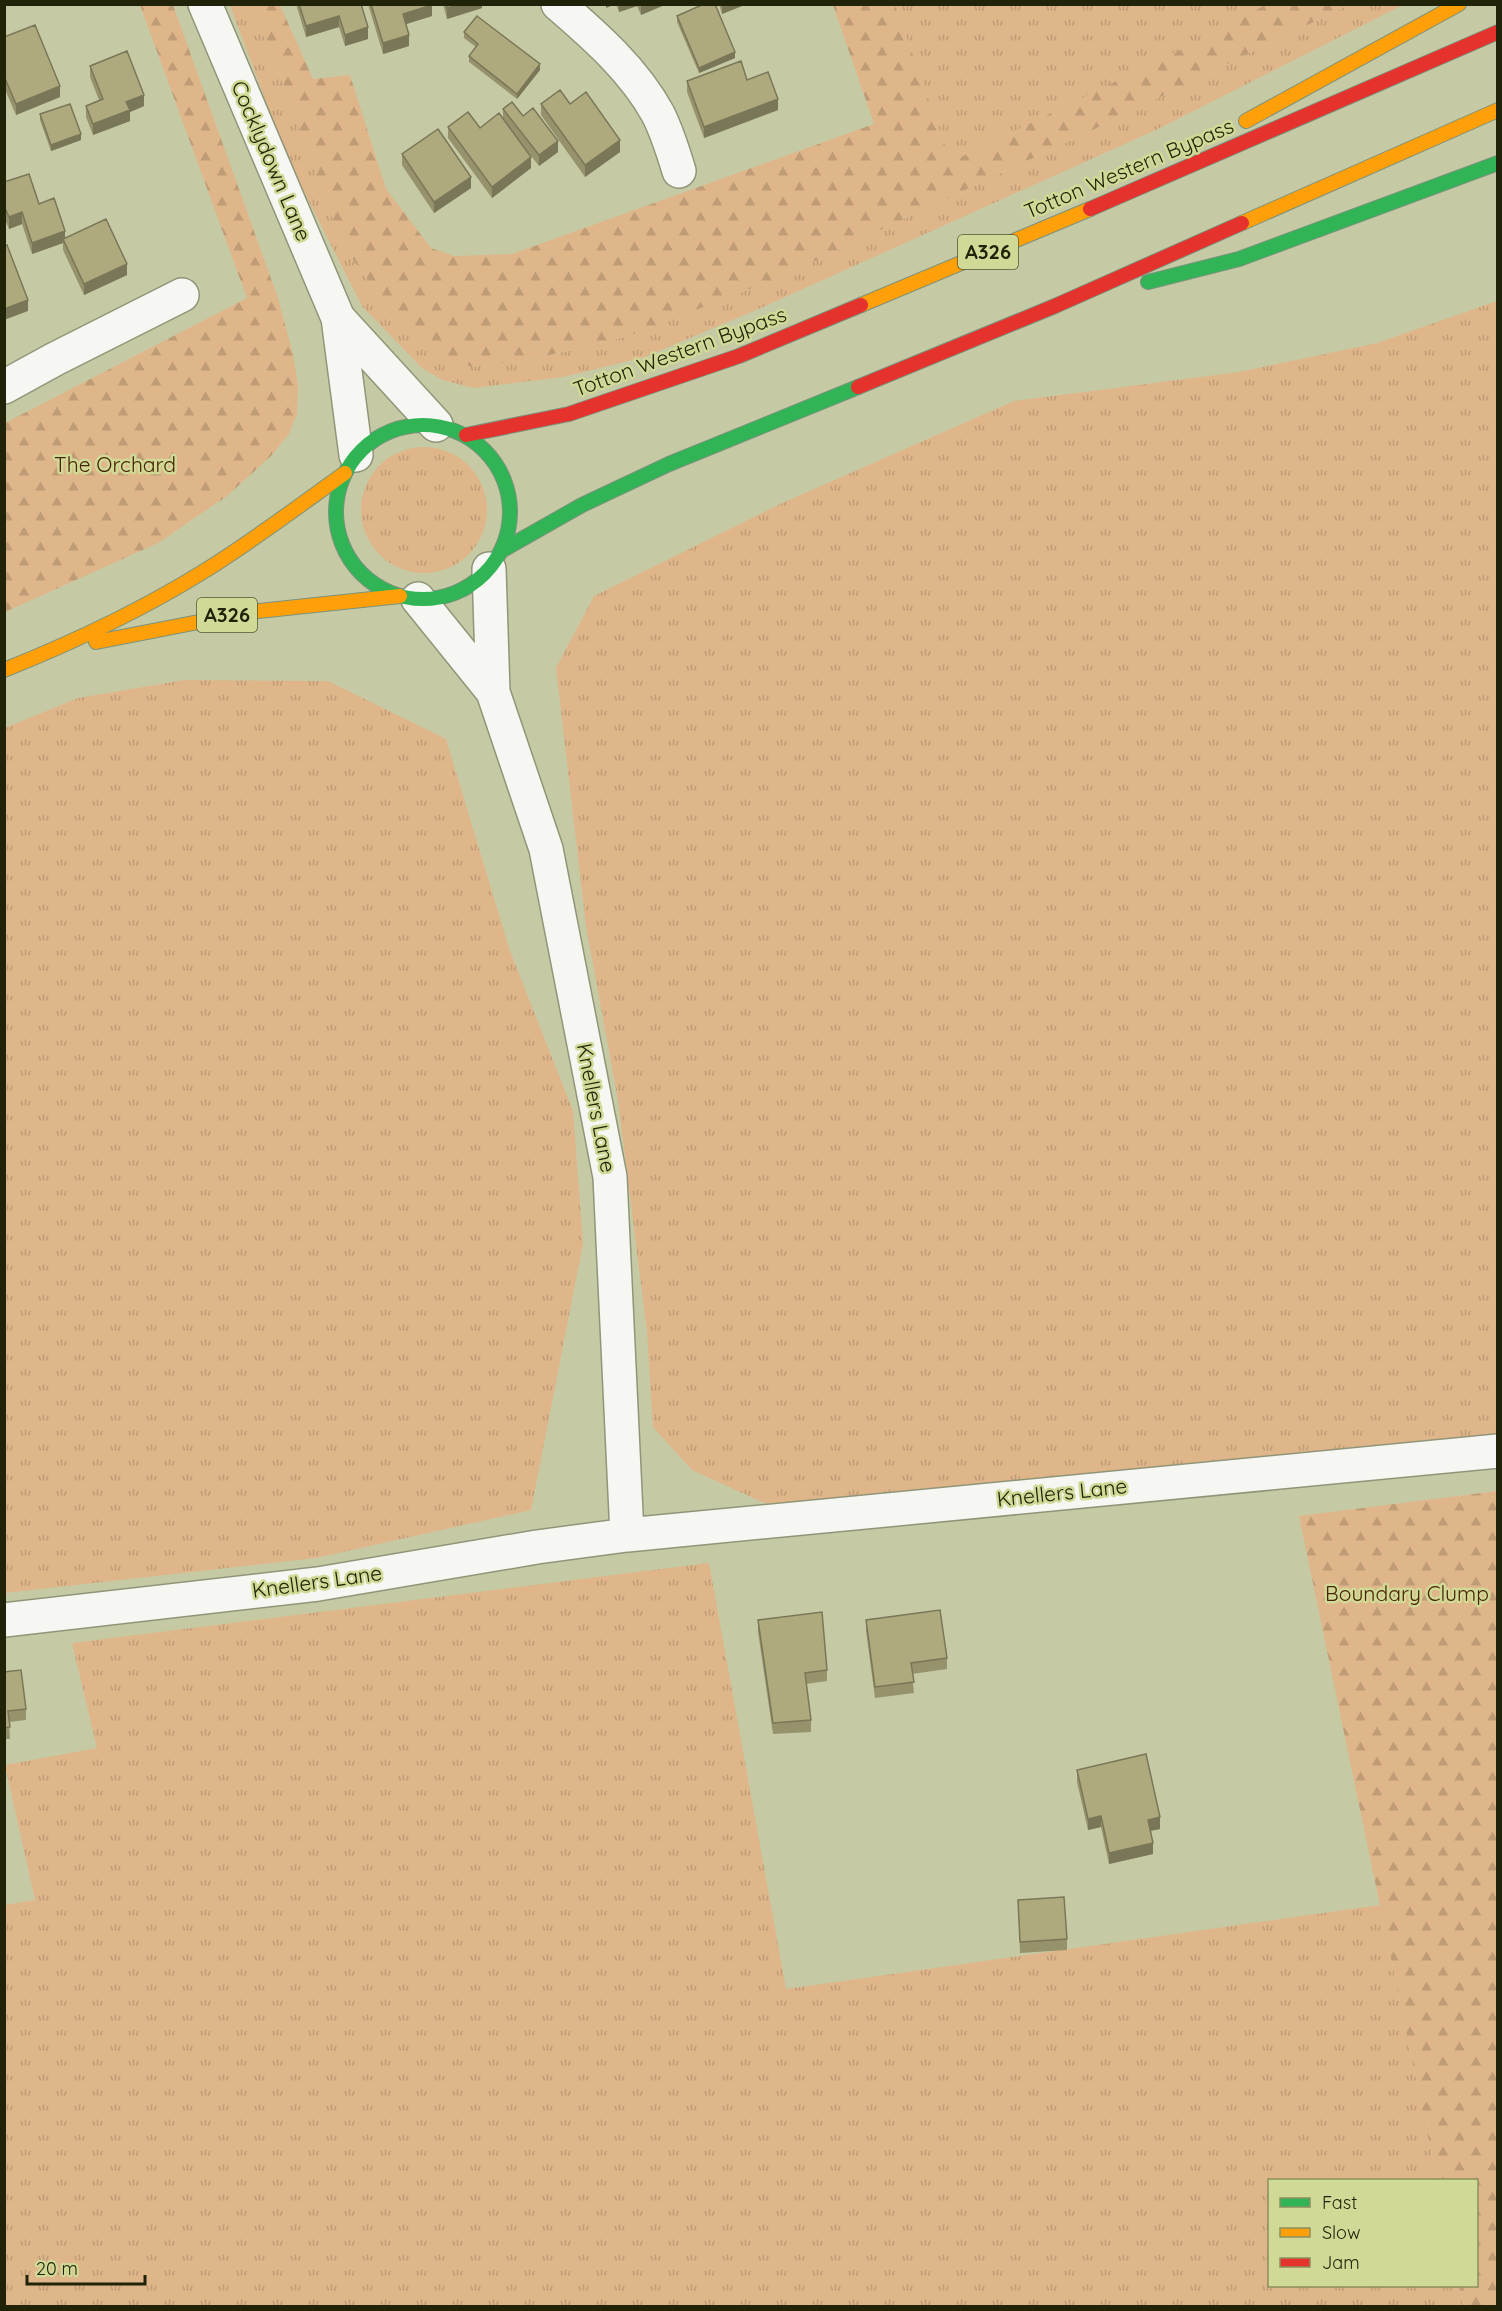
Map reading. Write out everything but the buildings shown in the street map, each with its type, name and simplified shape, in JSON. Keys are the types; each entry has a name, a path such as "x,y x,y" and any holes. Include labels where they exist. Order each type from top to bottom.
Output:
{"main road":[{"path":"1233,128 1460,4"},
{"name":"Totton Western Bypass","path":"451,430 569,414 739,356 1058,223 1497,32"},
{"path":"495,560 509,526 510,499 502,473 487,452 451,430 407,426 379,436 351,464 338,493 336,515 340,537 349,557 362,574 380,587 409,597 444,596 468,586 495,560 582,505 669,464 1055,306 1497,110"},
{"path":"1058,223 1192,150"},
{"path":"1055,306 1239,259 1497,163"},
{"name":"A326","path":"4,670 56,650 186,582 267,529 351,464"},
{"name":"A326","path":"56,650 250,612 409,597"}],"street":[{"name":"Cocklydown Lane","path":"205,4 338,318 351,464"},
{"path":"558,4 592,32 642,89 668,136 679,171"},
{"path":"4,387 182,295"},
{"name":"Cocklydown Lane","path":"338,318 451,430"},
{"name":"Knellers Lane","path":"495,560 493,692 546,849 610,1177 627,1535"},
{"name":"Knellers Lane","path":"409,597 493,692"},
{"name":"Knellers Lane","path":"4,1620 318,1584 525,1549 627,1535 1497,1451"}],"green space":[{"name":"The Orchard","path":"140,5 173,5 278,298 293,354 298,386 297,414 289,434 271,456 227,496 158,543 5,612 5,423 247,298"},
{"path":"230,5 252,5 334,223 354,261 380,297 473,367 533,359 629,336 781,277 1103,125 1348,5 1403,5 1158,129 763,307 645,357 563,377 474,388 442,380 422,368 362,306 287,158"},
{"path":"252,5 280,5 313,79 350,75 386,189 431,248 454,256 512,254 874,124 833,5 895,5 951,162 1215,33 1265,5 1348,5 1103,125 781,277 629,336 533,359 473,367 440,356 410,334 354,261 334,223"},
{"path":"895,5 1265,5 1215,33 951,163"},
{"path":"1497,301 1497,1451 820,1517 762,1502 692,1470 653,1427 647,1332 618,1100 586,926 556,668 594,596 780,504 1014,401 1239,372 1377,343"},
{"path":"424,447 448,452 468,466 482,486 487,510 482,534 468,554 448,568 424,573 400,568 380,554 366,534 361,510 366,486 380,466 400,452"},
{"path":"184,680 328,681 446,739 510,951 573,1111 583,1244 531,1510 316,1558 5,1593 5,728 78,698"},
{"name":"Boundary Clump","path":"1497,1491 1498,2306 1463,2306 1459,2287 1478,2287 1478,2179 1437,2179 1299,1516"},
{"path":"709,1563 786,1989 1380,1905 1437,2179 1268,2179 1268,2287 1459,2287 1463,2306 5,2306 5,1905 35,1900 5,1765 97,1748 72,1643"}],"traffic: fast":[{"path":"1148,282 1239,259 1498,163"},
{"path":"501,551 582,505 669,464 858,387"},
{"path":"423,425 456,432 471,440 484,451 495,464 503,479 510,512 503,545 495,560 484,573 471,584 456,592 423,599 390,592 375,584 362,573 351,560 343,545 336,512 343,479 351,464 362,451 375,440 390,432 423,425"}],"traffic: slow":[{"path":"1246,121 1459,4"},
{"path":"1242,223 1498,110"},
{"path":"861,305 1090,209"},
{"path":"4,670 107,624 182,585 242,547 345,473"},
{"path":"96,642 250,612 400,596"}],"traffic: jam":[{"path":"1090,209 1498,32"},
{"path":"858,387 1055,306 1242,223"},
{"path":"466,435 569,414 739,356 861,305"}]}
